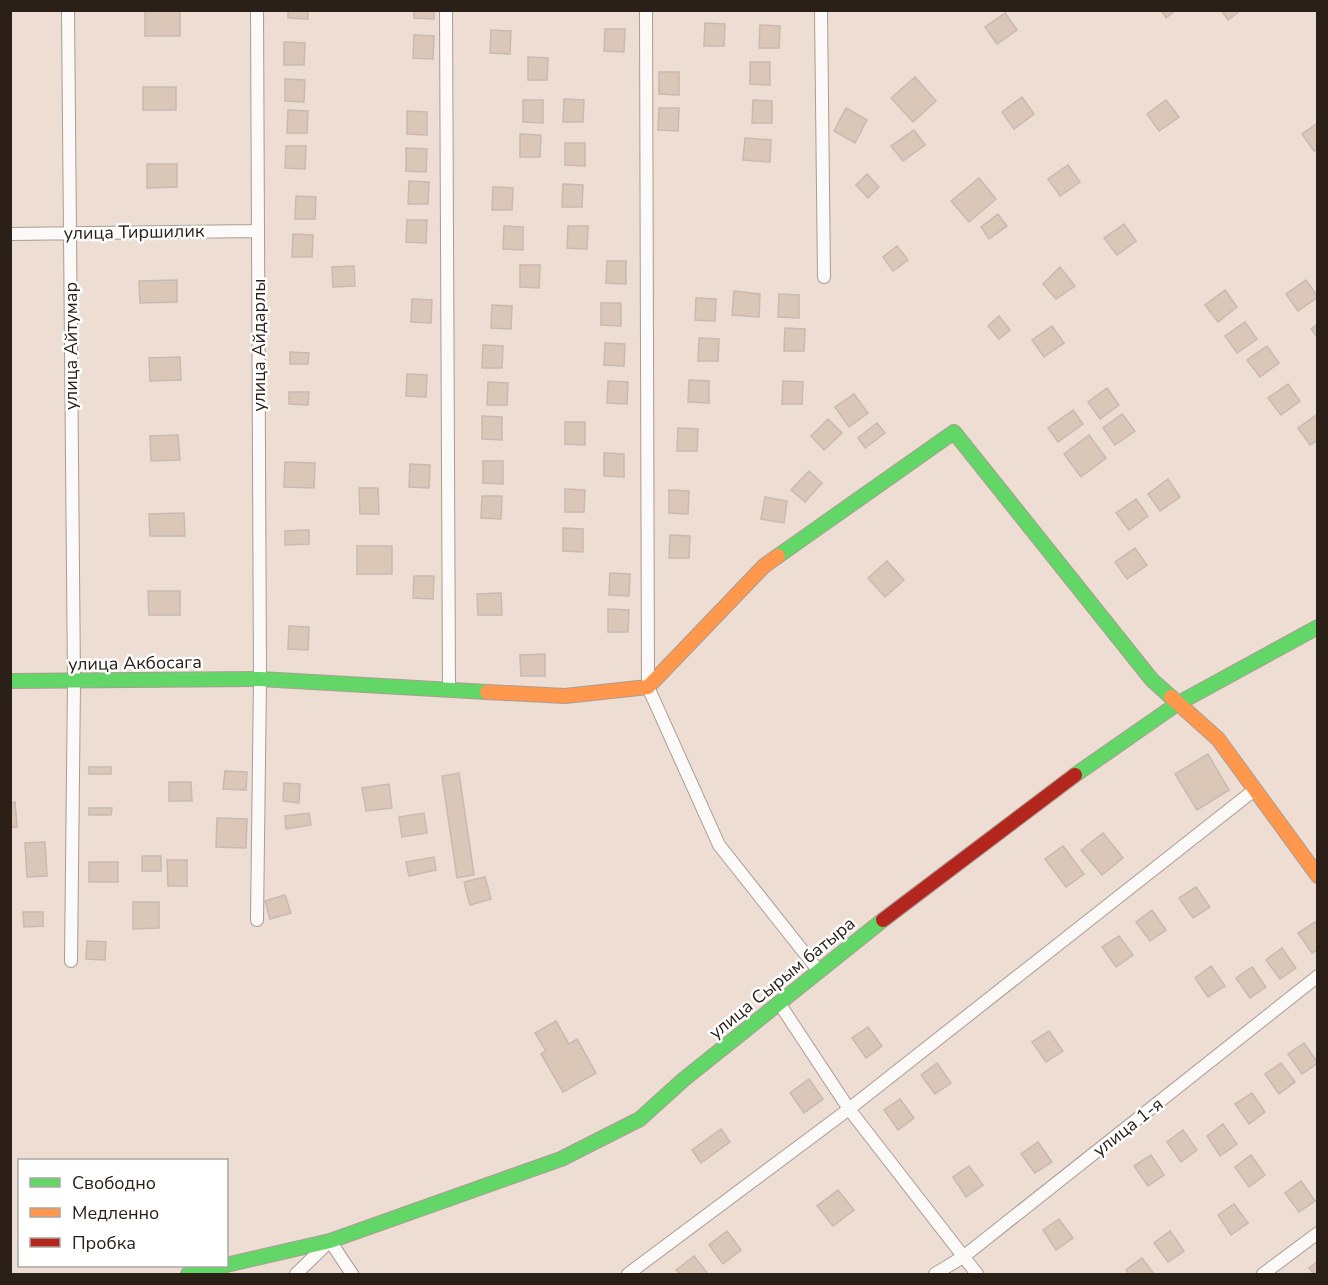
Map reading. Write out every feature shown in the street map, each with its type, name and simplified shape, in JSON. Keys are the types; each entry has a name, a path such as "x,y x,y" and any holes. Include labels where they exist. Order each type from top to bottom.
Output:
{"street":[{"name":"улица Айтумар","path":"68,10 74,682 71,961"},
{"name":"улица Айдарлы","path":"257,10 260,679 257,920"},
{"path":"446,10 449,688"},
{"path":"646,10 648,687 719,845 818,970"},
{"path":"821,10 824,277"},
{"name":"улица Тиршилик","path":"10,234 258,231"},
{"path":"648,687 764,566 954,432 1152,680 1218,739 1253,791 1317,876"},
{"name":"улица Сырым батыра","path":"228,1265 330,1241 561,1159 640,1119 683,1080 818,970 1061,785 1177,704 1317,627"},
{"name":"улица Акбосага","path":"10,681 260,679 565,696 648,687"},
{"path":"628,1275 849,1110 1253,791"},
{"name":"улица 1-я","path":"935,1275 963,1257 1317,976"},
{"path":"778,1004 849,1110 977,1275"},
{"path":"1263,1275 1317,1233"},
{"path":"296,1275 330,1241 352,1275"},
{"name":"улица Сырым батыра","path":"188,1275 218,1267"}],"building":[{"path":"145,10 180,10 180,36 145,36"},
{"path":"288,10 308,10 308,19 288,18"},
{"path":"414,10 434,10 434,19 414,18"},
{"path":"1161,10 1176,10 1166,18"},
{"path":"1221,10 1241,10 1228,20"},
{"path":"1005,13 1017,30 997,44 985,27"},
{"path":"705,23 725,24 724,46 704,46"},
{"path":"760,25 780,26 779,48 759,48"},
{"path":"605,29 625,29 624,52 604,51"},
{"path":"491,30 511,31 510,54 490,53"},
{"path":"414,35 434,36 433,59 413,58"},
{"path":"284,42 305,43 304,65 284,65"},
{"path":"528,57 548,58 547,80 528,80"},
{"path":"750,62 770,62 770,85 750,84"},
{"path":"659,72 679,72 679,95 659,94"},
{"path":"915,77 936,101 913,122 891,98"},
{"path":"285,79 305,80 304,102 285,101"},
{"path":"143,87 176,87 176,110 143,110"},
{"path":"1022,97 1034,114 1014,129 1002,112"},
{"path":"564,99 584,100 583,122 563,122"},
{"path":"523,100 543,100 543,123 523,122"},
{"path":"753,100 772,101 772,123 752,123"},
{"path":"1166,100 1179,117 1159,131 1147,114"},
{"path":"659,108 679,108 678,131 658,130"},
{"path":"846,108 867,120 855,143 834,131"},
{"path":"288,110 308,111 307,133 287,133"},
{"path":"407,111 427,112 427,135 407,134"},
{"path":"1318,123 1318,149 1314,151 1302,134"},
{"path":"914,130 925,145 903,161 891,146"},
{"path":"520,134 541,135 540,157 520,157"},
{"path":"745,138 771,140 770,162 743,160"},
{"path":"565,143 585,143 585,166 565,165"},
{"path":"286,146 306,146 305,169 285,168"},
{"path":"406,148 427,149 426,172 406,171"},
{"path":"147,164 177,164 177,187 147,188"},
{"path":"1068,165 1080,182 1060,196 1048,179"},
{"path":"867,174 879,187 868,198 856,185"},
{"path":"979,178 996,199 969,222 951,201"},
{"path":"409,181 429,182 428,204 408,204"},
{"path":"563,184 583,185 582,207 562,207"},
{"path":"493,187 513,188 512,210 492,210"},
{"path":"296,196 316,197 315,219 295,219"},
{"path":"998,214 1007,226 989,239 981,227"},
{"path":"407,220 427,220 426,243 406,242"},
{"path":"1124,224 1136,241 1117,255 1104,238"},
{"path":"504,226 523,227 523,250 503,249"},
{"path":"568,226 588,226 587,249 567,248"},
{"path":"293,234 313,235 312,257 292,257"},
{"path":"897,246 908,260 893,271 883,257"},
{"path":"607,261 626,261 626,284 606,283"},
{"path":"520,265 540,265 539,288 520,287"},
{"path":"354,266 355,286 333,287 332,267"},
{"path":"1060,267 1075,286 1056,299 1043,284"},
{"path":"177,280 177,302 140,303 139,281"},
{"path":"1306,280 1318,297 1298,311 1286,294"},
{"path":"1225,290 1237,307 1218,322 1205,305"},
{"path":"734,291 760,294 759,317 732,315"},
{"path":"779,294 799,295 799,318 778,317"},
{"path":"696,298 716,299 715,321 695,320"},
{"path":"412,299 432,300 431,323 411,322"},
{"path":"601,303 621,303 621,326 601,325"},
{"path":"492,305 512,306 511,329 491,328"},
{"path":"999,316 1010,330 999,339 988,326"},
{"path":"1245,322 1257,339 1237,353 1225,336"},
{"path":"1318,324 1318,338 1311,329"},
{"path":"1052,326 1064,343 1044,357 1032,340"},
{"path":"785,328 805,329 804,351 784,351"},
{"path":"699,338 719,339 718,361 698,361"},
{"path":"605,343 625,344 624,366 604,365"},
{"path":"483,345 503,346 502,368 482,368"},
{"path":"1267,346 1279,363 1260,377 1247,360"},
{"path":"290,352 309,353 308,364 290,364"},
{"path":"180,357 181,380 150,381 149,358"},
{"path":"407,374 427,375 426,397 406,396"},
{"path":"689,380 709,381 709,403 688,402"},
{"path":"608,381 628,382 627,404 607,403"},
{"path":"783,381 803,382 802,404 782,404"},
{"path":"488,382 508,383 507,405 487,405"},
{"path":"1288,384 1300,401 1281,415 1268,398"},
{"path":"1107,388 1119,405 1100,419 1088,402"},
{"path":"289,392 309,392 308,405 289,404"},
{"path":"854,394 868,413 849,427 835,407"},
{"path":"1073,410 1083,424 1058,442 1048,428"},
{"path":"1122,414 1135,431 1115,445 1103,428"},
{"path":"1318,414 1318,440 1310,445 1298,428"},
{"path":"482,416 502,417 502,440 482,439"},
{"path":"828,419 842,433 824,450 811,436"},
{"path":"565,422 585,422 585,445 565,444"},
{"path":"877,423 885,433 865,448 858,438"},
{"path":"678,428 698,429 697,451 677,451"},
{"path":"178,435 180,460 151,461 150,436"},
{"path":"1089,435 1106,458 1081,477 1064,454"},
{"path":"604,453 624,454 624,477 604,476"},
{"path":"483,461 503,461 503,484 483,483"},
{"path":"285,462 315,463 314,488 284,487"},
{"path":"410,464 430,465 429,488 409,487"},
{"path":"809,471 822,483 805,502 791,490"},
{"path":"1168,479 1180,497 1160,511 1148,494"},
{"path":"359,488 378,488 379,514 360,514"},
{"path":"565,489 585,490 584,512 565,512"},
{"path":"669,490 689,491 688,514 669,513"},
{"path":"482,496 502,496 501,519 481,518"},
{"path":"765,497 787,501 784,523 761,519"},
{"path":"1136,499 1148,516 1129,530 1116,513"},
{"path":"184,513 185,536 150,536 149,514"},
{"path":"563,528 583,529 583,552 563,551"},
{"path":"309,530 309,544 285,545 285,531"},
{"path":"670,535 690,536 689,558 669,558"},
{"path":"357,546 392,546 392,574 357,574"},
{"path":"1135,548 1147,565 1127,579 1115,562"},
{"path":"887,561 904,580 885,597 868,578"},
{"path":"610,573 630,574 629,596 609,595"},
{"path":"414,576 434,576 433,599 413,598"},
{"path":"148,591 180,591 180,615 149,615"},
{"path":"501,593 502,615 478,615 477,594"},
{"path":"608,609 629,610 628,632 608,632"},
{"path":"289,626 309,627 308,650 288,649"},
{"path":"545,654 545,676 521,676 520,655"},
{"path":"1208,754 1229,790 1197,810 1175,774"},
{"path":"89,767 111,767 111,774 89,774"},
{"path":"225,771 247,772 246,790 223,789"},
{"path":"459,773 474,875 457,878 442,776"},
{"path":"169,782 191,782 192,801 169,801"},
{"path":"284,783 300,784 299,803 283,801"},
{"path":"389,784 392,808 366,811 362,788"},
{"path":"15,802 17,827 10,828 10,803"},
{"path":"89,808 112,808 111,815 89,815"},
{"path":"309,813 311,825 286,829 285,816"},
{"path":"424,813 427,833 402,837 399,817"},
{"path":"217,818 247,819 246,848 216,847"},
{"path":"1103,833 1123,858 1102,875 1081,850"},
{"path":"45,842 47,876 27,877 25,843"},
{"path":"1063,846 1084,874 1066,887 1045,859"},
{"path":"142,856 161,856 161,871 142,871"},
{"path":"434,857 436,870 409,876 406,862"},
{"path":"167,860 187,860 187,886 168,886"},
{"path":"89,862 118,862 118,882 89,882"},
{"path":"485,877 491,899 470,905 464,882"},
{"path":"1196,887 1210,907 1193,918 1179,898"},
{"path":"285,895 291,913 270,919 265,901"},
{"path":"133,902 159,902 159,928 133,929"},
{"path":"1152,910 1166,930 1150,941 1136,922"},
{"path":"23,912 43,912 43,926 24,927"},
{"path":"1315,922 1318,926 1318,950 1312,953 1298,933"},
{"path":"1119,936 1133,955 1116,967 1102,947"},
{"path":"87,941 106,942 105,960 86,959"},
{"path":"1282,948 1296,968 1280,979 1266,960"},
{"path":"1211,966 1225,986 1208,997 1195,978"},
{"path":"1252,967 1266,987 1250,998 1236,978"},
{"path":"556,1021 569,1044 577,1039 596,1073 563,1092 541,1054 546,1051 535,1033"},
{"path":"868,1027 882,1046 866,1058 852,1038"},
{"path":"1049,1031 1063,1051 1046,1062 1032,1042"},
{"path":"1304,1043 1318,1063 1302,1074 1288,1054"},
{"path":"937,1063 951,1083 935,1094 921,1075"},
{"path":"1281,1063 1295,1082 1279,1094 1265,1074"},
{"path":"809,1079 823,1099 804,1113 790,1093"},
{"path":"1252,1093 1265,1112 1249,1124 1235,1104"},
{"path":"900,1099 914,1118 898,1130 884,1110"},
{"path":"1223,1124 1237,1144 1220,1156 1207,1136"},
{"path":"721,1129 730,1142 701,1163 692,1150"},
{"path":"1183,1130 1197,1150 1181,1162 1167,1142"},
{"path":"1038,1142 1052,1162 1035,1173 1021,1154"},
{"path":"1151,1155 1164,1175 1148,1186 1134,1166"},
{"path":"1251,1155 1265,1175 1249,1187 1235,1167"},
{"path":"969,1166 983,1185 966,1197 953,1177"},
{"path":"1301,1181 1315,1201 1299,1212 1285,1193"},
{"path":"838,1190 854,1210 833,1226 817,1206"},
{"path":"1234,1204 1248,1223 1231,1235 1218,1215"},
{"path":"1059,1219 1073,1238 1056,1250 1043,1230"},
{"path":"727,1231 741,1250 723,1264 709,1245"},
{"path":"1170,1231 1184,1251 1168,1262 1154,1243"},
{"path":"694,1256 708,1274 680,1274 676,1270"},
{"path":"1142,1258 1154,1274 1129,1274 1126,1270"},
{"path":"1318,1261 1318,1274 1314,1274 1309,1268"}],"traffic: fast":[{"path":"778,556 954,432 1152,680 1171,697"},
{"path":"1075,775 1177,704 1318,627"},
{"path":"10,681 260,679 487,692"},
{"path":"228,1265 330,1241 561,1159 640,1119 683,1080 883,920"},
{"path":"188,1274 220,1267"}],"traffic: slow":[{"path":"487,692 565,696 648,687 764,566 778,556"},
{"path":"1171,697 1218,739 1318,876"}],"traffic: jam":[{"path":"883,920 1075,775"}]}
